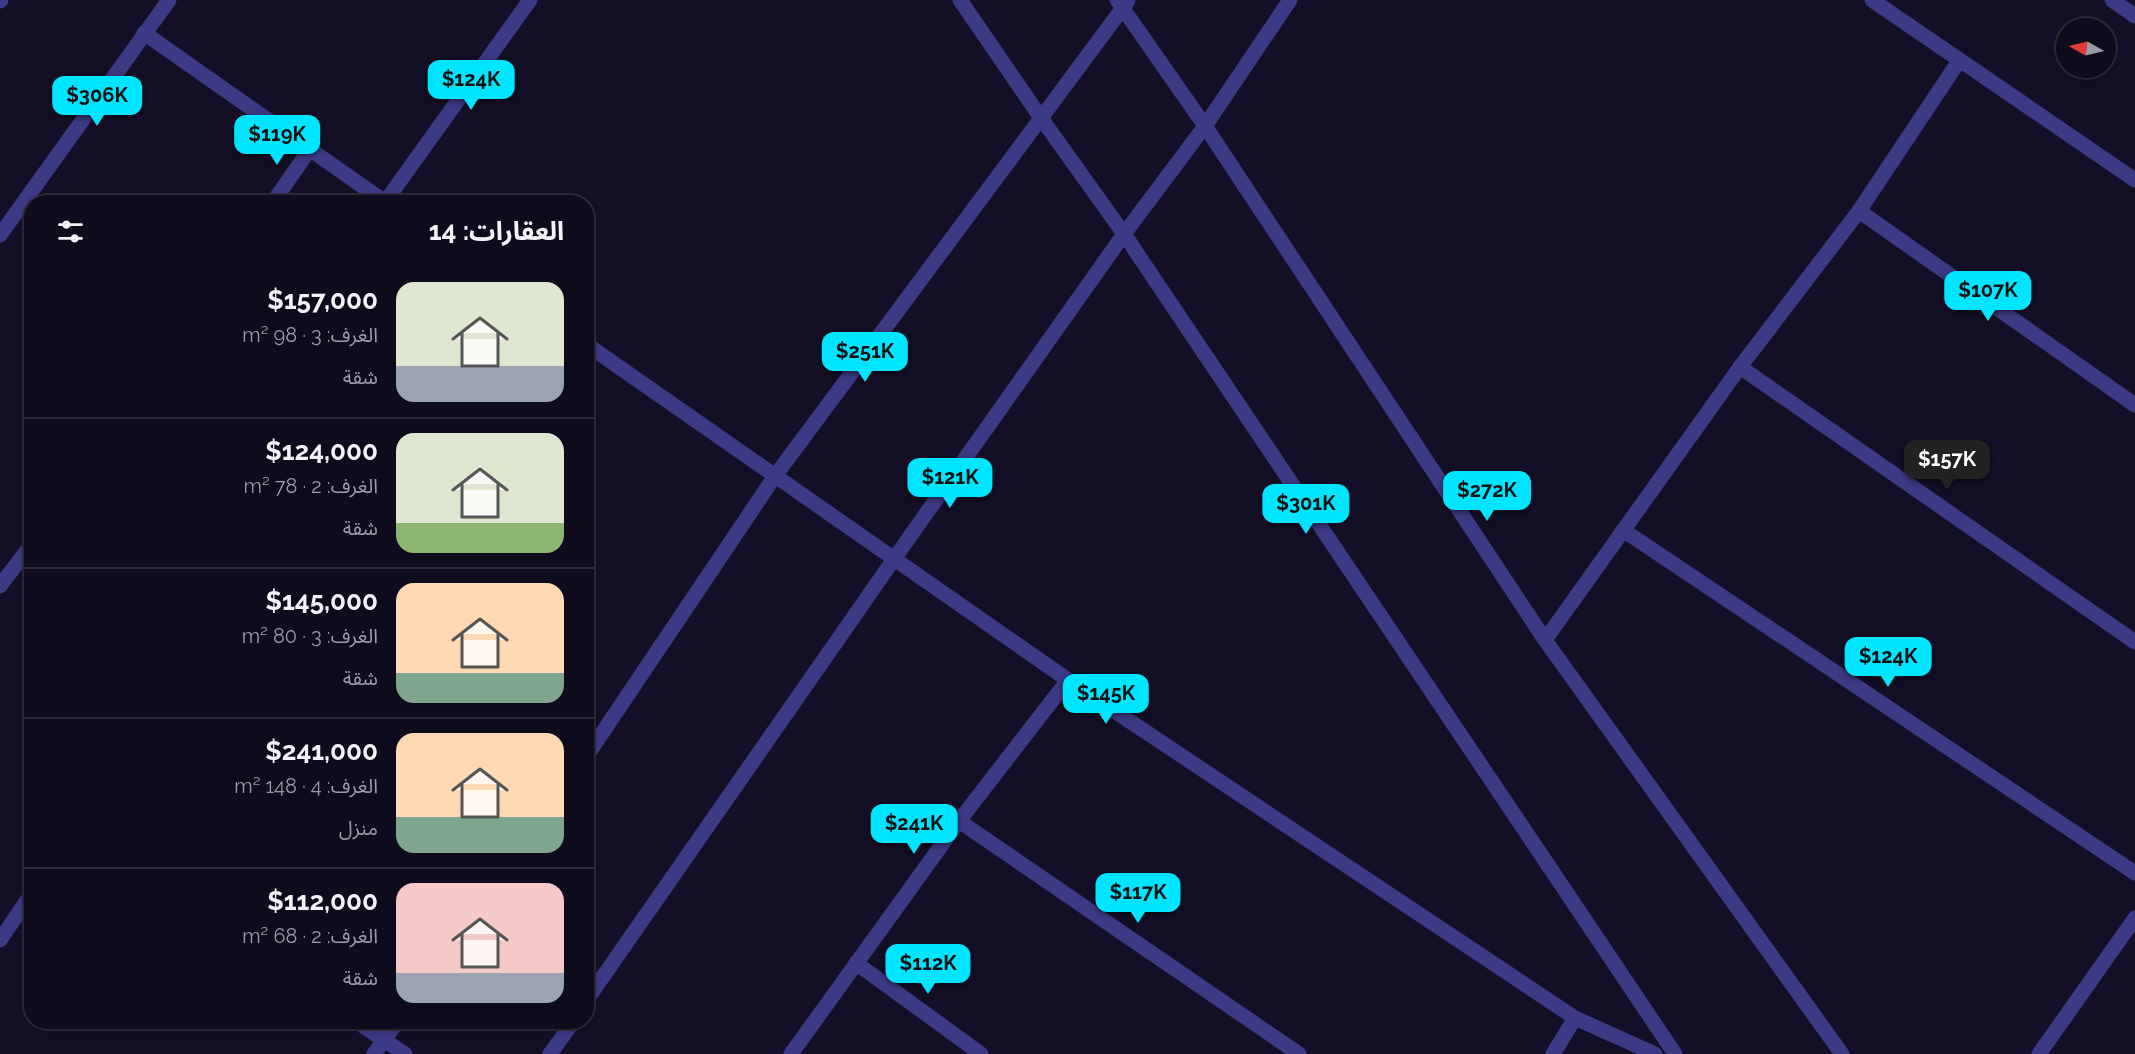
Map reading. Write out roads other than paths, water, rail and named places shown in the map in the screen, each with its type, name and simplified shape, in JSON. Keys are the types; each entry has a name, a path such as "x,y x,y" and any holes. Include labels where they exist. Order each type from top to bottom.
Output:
{"street":[{"path":"29,195 169,0"},
{"path":"390,195 531,0"},
{"path":"960,0 1124,234 1675,1054"},
{"path":"594,990 894,559 1124,234 1205,126 1290,0"},
{"path":"1872,0 1890,5 1959,61 2135,180"},
{"path":"2112,0 2135,16"},
{"path":"594,745 775,476 1041,118 1123,3 1545,640 1842,1054"},
{"path":"144,33 375,195"},
{"path":"1545,640 1740,367 1859,211 1959,61"},
{"path":"278,195 310,149"},
{"path":"0,235 24,201"},
{"path":"1859,211 2135,405"},
{"path":"594,350 1068,680 1575,1018 1655,1054"},
{"path":"1740,367 2135,642"},
{"path":"1623,530 2135,873"},
{"path":"0,586 24,554"},
{"path":"791,1054 959,821 1068,680"},
{"path":"959,821 1299,1054"},
{"path":"0,940 24,904"},
{"path":"2038,1054 2135,918"},
{"path":"856,963 981,1054"},
{"path":"1553,1054 1575,1018"},
{"path":"368,1029 405,1054"},
{"path":"374,1054 392,1029"},
{"path":"550,1054 568,1029"}]}
